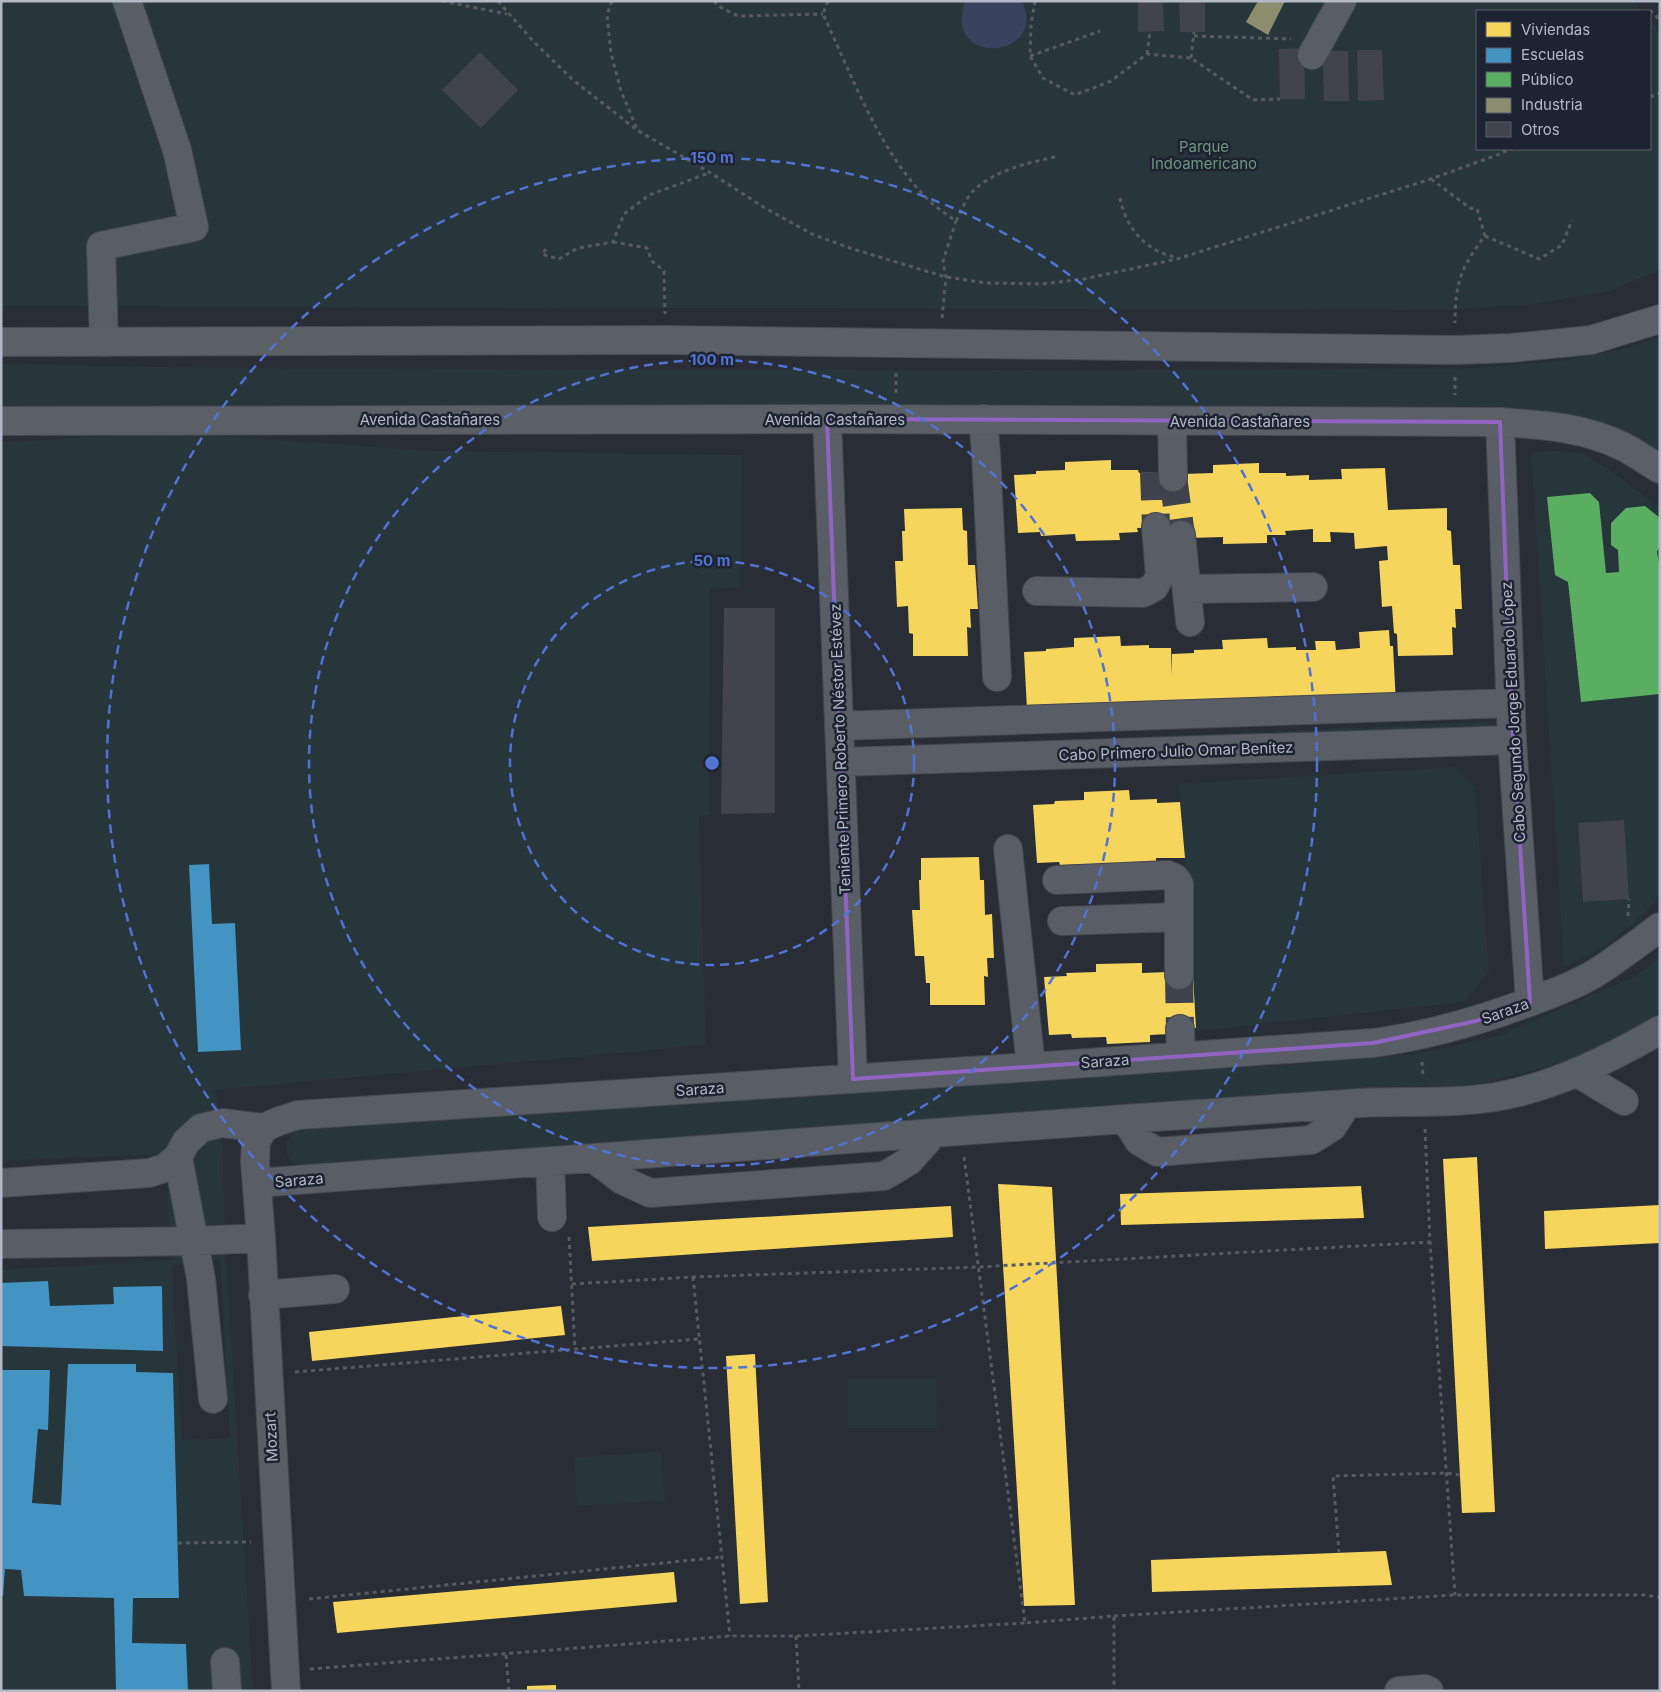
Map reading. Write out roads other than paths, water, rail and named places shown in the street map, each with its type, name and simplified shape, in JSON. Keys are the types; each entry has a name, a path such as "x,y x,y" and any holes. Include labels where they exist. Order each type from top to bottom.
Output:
{"main road":[{"path":"1,342 666,340 1455,350 1511,348 1591,340 1660,319"},
{"name":"Avenida Castañares","path":"1,421 895,419 1500,422 1552,425 1589,434 1624,447 1660,469"}],"street":[{"path":"104,342 101,246 194,228 176,150 127,1"},
{"path":"1316,47 1342,1"},
{"name":"Teniente Primero Roberto Néstor Estévez","path":"828,419 853,1079"},
{"path":"983,420 997,677"},
{"path":"1164,420 1164,475"},
{"name":"Cabo Segundo Jorge Eduardo López","path":"1500,422 1510,703 1530,1002"},
{"path":"1037,591 1143,593 1154,587 1160,576 1168,531 1187,589 1190,622"},
{"path":"1187,589 1313,587"},
{"path":"839,726 1510,703"},
{"name":"Cabo Primero Julio Omar Benítez","path":"841,762 1512,740"},
{"path":"1008,849 1030,1067"},
{"path":"1057,880 1168,875 1175,878 1179,884 1179,975"},
{"path":"1062,921 1179,917"},
{"name":"Saraza","path":"1660,927 1596,973 1567,988 1476,1021 1421,1035 1373,1042 1030,1067 298,1115 264,1128 256,1141 257,1183 1348,1104 1424,1103 1495,1097 1528,1089 1576,1072 1628,1048 1660,1030"},
{"path":"1180,1029 1181,1056"},
{"path":"1576,1072 1624,1101"},
{"path":"1,1183 149,1173 165,1168 178,1157 186,1142 201,1128 222,1123 264,1128"},
{"path":"593,1158 622,1180 650,1193 670,1192 884,1176 909,1161 933,1134"},
{"path":"178,1157 201,1279 213,1399"},
{"path":"550,1162 560,1227"},
{"name":"Mozart","path":"257,1183 286,1681"},
{"path":"1,1244 261,1238"},
{"path":"263,1295 335,1288"},
{"path":"225,1662 227,1691"},
{"path":"1399,1691 1426,1689 1429,1691"}],"water":[{"path":"965,1 1022,1 1026,20 1021,35 1010,44 995,48 980,46 968,38 962,23"}],"tunnel":[{"path":"1154,472 1156,527"},
{"path":"1173,477 1181,535"},
{"path":"1179,975 1180,1029"}],"park label":[{"name":"Parque Indoamericano","path":"1204,154"}]}
